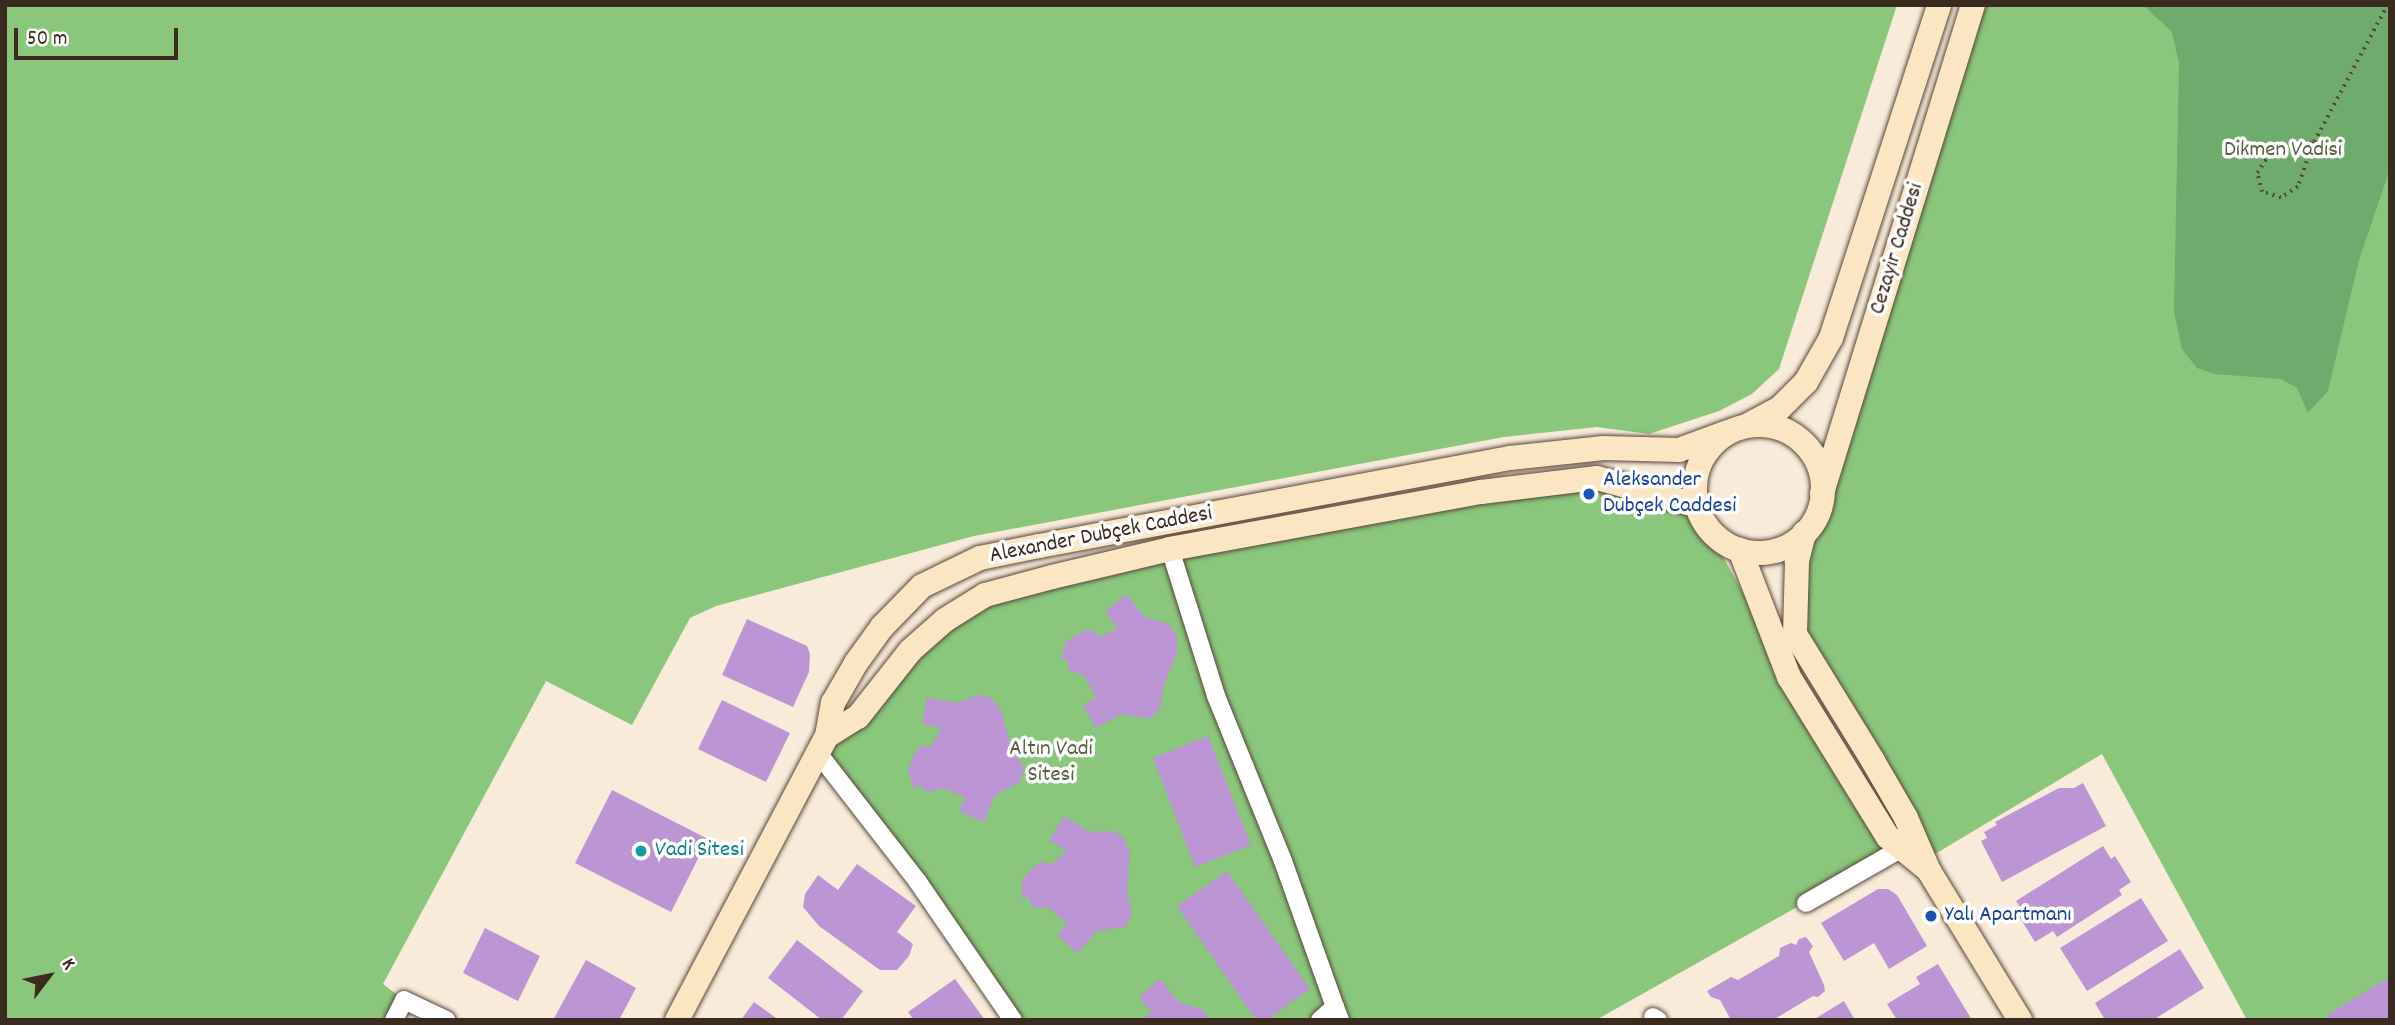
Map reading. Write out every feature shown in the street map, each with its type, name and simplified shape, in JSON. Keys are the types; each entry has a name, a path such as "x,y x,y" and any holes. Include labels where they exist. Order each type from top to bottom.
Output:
{"main road":[{"name":"Cezayir Caddesi","path":"1737,429 1780,408 1806,382 1831,338 1939,5"},
{"name":"Cezayir Caddesi","path":"1822,493 1973,5"},
{"path":"1777,428 1804,443 1816,459 1822,493 1815,520 1804,533 1783,549 1761,553 1740,550 1720,540 1696,505 1694,484 1699,463 1711,445 1737,429 1777,428"},
{"name":"Alexander Dubçek Caddesi","path":"822,745 833,703 856,663 882,627 922,586 980,558 1510,458 1603,448 1678,450 1737,429"},
{"name":"Alexander Dubçek Caddesi","path":"822,745 858,718 886,678 945,620 985,595 1170,549 1481,492 1597,478 1696,505"},
{"path":"1804,533 1797,562 1796,634 1906,818 1929,871 2020,1020"},
{"path":"1740,550 1789,677 1895,842 1929,871"},
{"path":"677,1020 822,745"}],"street":[{"path":"1170,549 1216,696 1283,860 1338,1013 1320,1020"},
{"path":"822,745 1013,1020"},
{"path":"1805,903 1895,842"},
{"path":"394,1020 404,1000 446,1020"}],"path":[{"path":"2314,142 2269,155 2257,173 2262,192 2281,198 2298,187 2314,142 2387,5"}],"green space":[{"path":"5,5 1897,5 1779,369 1752,394 1719,411 1649,434 1597,427 1504,437 974,536 716,606 690,618 632,725 546,681 383,984 404,1000 394,1020 5,1020"},
{"path":"1973,5 2390,5 2390,1020 2247,1020 2102,754 1925,860 1823,682 1794,599 1804,533 1815,520 1822,499"},
{"name":"Dikmen Vadisi","path":"2143,5 2390,5 2390,169 2359,260 2328,391 2308,413 2297,388 2281,379 2215,374 2197,368 2182,349 2174,312 2179,63 2172,32"},
{"name":"Altın Vadi Sitesi","path":"1597,478 1652,491 1705,524 1789,677 1902,848 1596,1020 1013,1020 818,753 985,595"}],"building":[{"path":"1126,594 1145,617 1169,624 1176,634 1178,650 1164,685 1160,709 1149,719 1122,714 1096,728 1083,705 1096,697 1084,676 1068,670 1068,660 1061,660 1066,642 1081,632 1092,630 1099,637 1118,628 1105,612"},
{"path":"747,619 807,646 810,654 809,672 793,707 722,675"},
{"path":"979,695 991,698 1001,710 1011,747 1024,768 1020,782 995,795 984,822 959,811 965,797 943,788 926,792 920,785 914,789 908,771 914,754 922,745 931,747 941,728 922,724 927,697 956,703"},
{"path":"722,700 790,733 766,782 698,749"},
{"path":"1208,736 1251,845 1195,867 1153,758"},
{"path":"2083,783 2106,826 2002,882 1981,841 1987,838 1984,832 1997,825 1995,822 2059,788 2074,788"},
{"name":"Vadi Sitesi","path":"612,790 708,839 671,912 575,863"},
{"path":"1064,816 1089,832 1113,831 1124,838 1130,853 1127,891 1132,915 1125,927 1097,931 1077,953 1057,935 1067,924 1049,908 1032,907 1029,897 1022,899 1022,880 1033,867 1043,861 1051,865 1067,851 1049,840"},
{"path":"2103,846 2111,859 2115,856 2131,882 2119,890 2122,895 2057,937 2053,931 2035,942 2017,913 2022,910 2016,901"},
{"path":"857,864 916,906 897,932 913,944 909,956 897,970 880,970 819,926 803,907 805,894 818,875 838,890"},
{"path":"1227,871 1310,989 1267,1020 1256,1020 1177,906"},
{"path":"1878,889 1888,889 1897,895 1927,946 1889,969 1874,943 1844,961 1821,923"},
{"path":"2141,898 2168,941 2087,991 2060,948"},
{"path":"485,928 540,956 518,1001 463,973"},
{"path":"1806,937 1813,946 1809,952 1824,985 1825,991 1818,997 1813,996 1773,1020 1731,1020 1720,1000 1711,997 1707,991 1731,977 1738,980 1779,956 1780,948 1791,943 1796,945 1799,939"},
{"path":"797,940 863,991 841,1020 822,1020 768,978"},
{"path":"2180,949 2204,988 2153,1020 2105,1020 2095,1003"},
{"path":"586,960 636,988 619,1020 553,1020"},
{"path":"1938,964 1972,1020 1897,1020 1887,1004 1920,984 1916,977"},
{"path":"2390,977 2390,1020 2329,1020 2327,1015"},
{"path":"955,979 985,1020 914,1020 908,1012"},
{"path":"1160,979 1179,1002 1202,1009 1211,1020 1137,1020 1152,1013 1139,997"},
{"path":"1844,1001 1855,1020 1813,1020"},
{"path":"754,1002 779,1020 741,1020"}],"place":[{"name":"Aleksander Dubçek Caddesi","path":"1589,494"},
{"name":"Vadi Sitesi","path":"641,851"},
{"name":"Yalı Apartmanı","path":"1931,916"}]}
